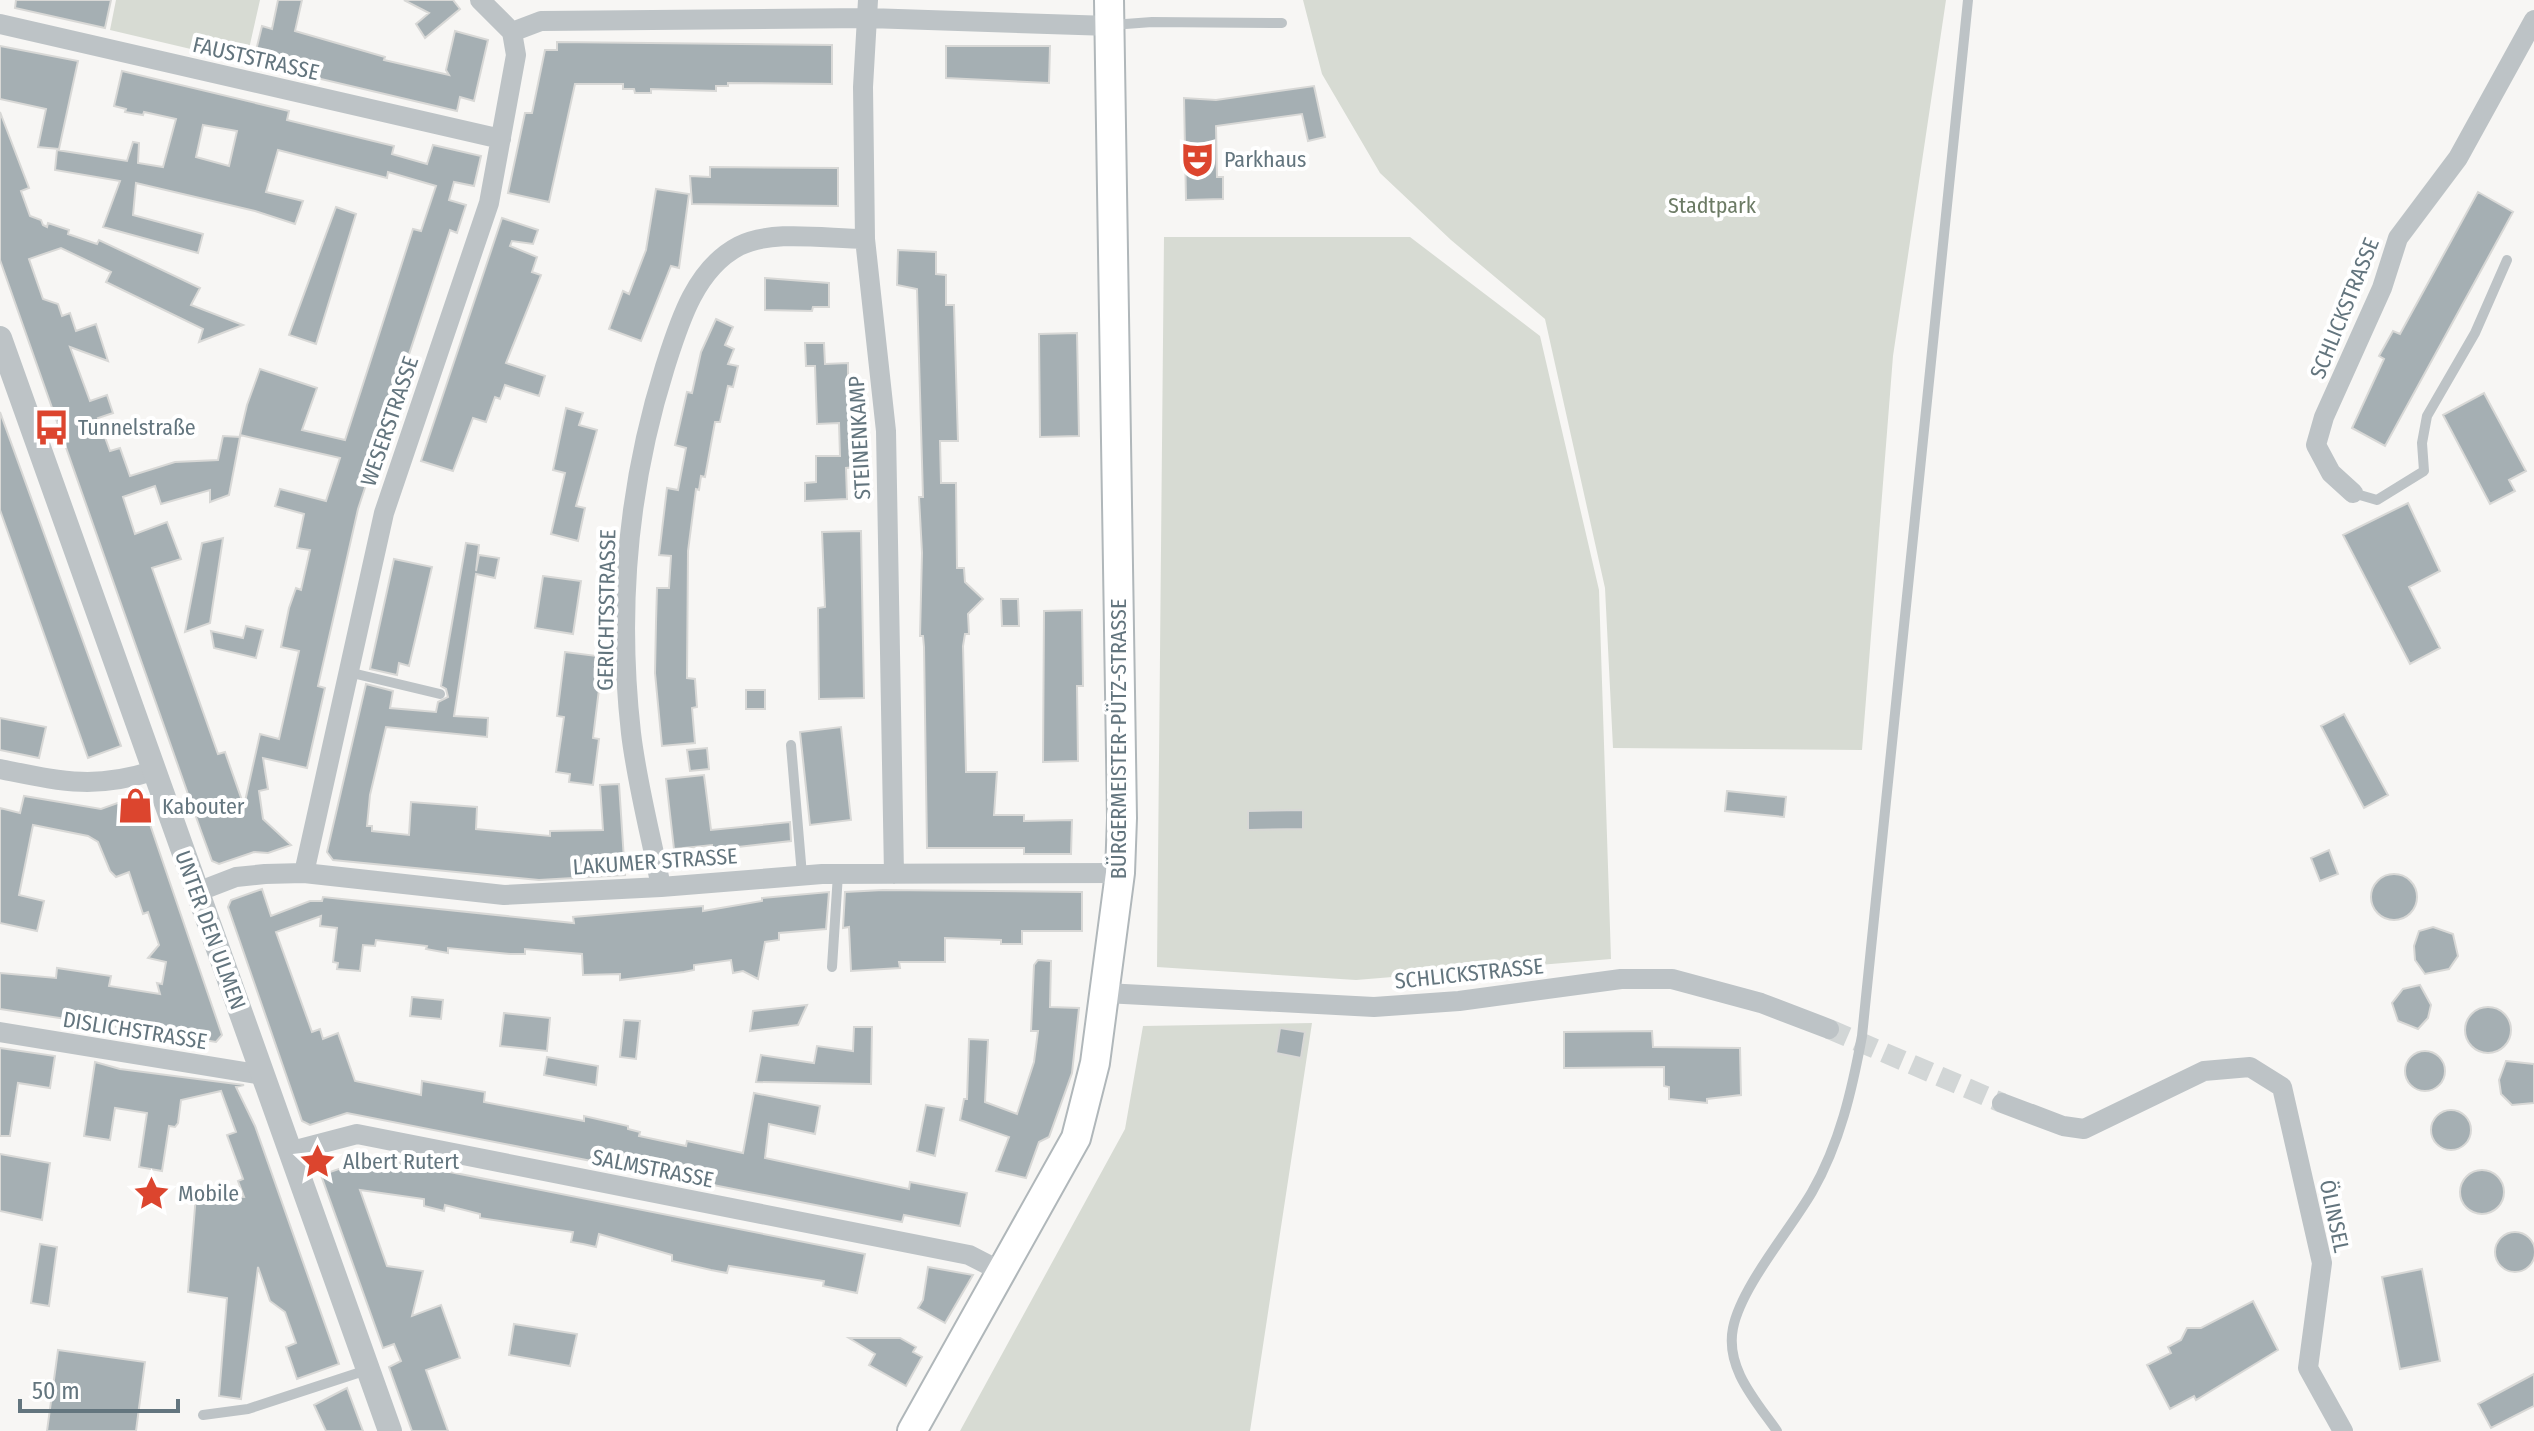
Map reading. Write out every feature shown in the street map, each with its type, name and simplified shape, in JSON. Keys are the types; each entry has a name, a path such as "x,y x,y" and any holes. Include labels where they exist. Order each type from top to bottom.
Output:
{"main road":[{"name":"BÜRGERMEISTER-PÜTZ-STRASSE","path":"912,1431 1076,1138 1095,1063 1105,993 1120,873 1122,818 1110,13"}],"street":[{"path":"480,0 512,32 541,21 868,9 1110,13"},
{"name":"STEINENKAMP","path":"868,9 863,87 865,239 886,431 894,874"},
{"name":"SCHLICKSTRASSE","path":"2353,493 2331,473 2316,445 2324,417 2382,288 2398,238 2458,158 2534,20"},
{"name":"FAUSTSTRASSE","path":"0,24 501,139"},
{"name":"WESERSTRASSE","path":"304,873 384,513 489,203 516,55 512,32"},
{"name":"GERICHTSSTRASSE","path":"661,887 631,737 626,682 626,568 645,435 675,335 707,273 740,245 781,238 865,239"},
{"name":"UNTER DEN ULMEN","path":"0,338 390,1431"},
{"path":"0,769 73,784 119,782 153,771"},
{"name":"LAKUMER STRASSE","path":"197,892 236,877 304,873 504,895 661,887 802,875 1120,873"},
{"name":"SCHLICKSTRASSE","path":"1105,993 1374,1007 1459,1001 1621,979 1672,979 1761,1003 1829,1029"},
{"name":"DISLICHSTRASSE","path":"0,1032 263,1075"},
{"name":"ÖLINSEL","path":"2002,1103 2063,1126 2084,1129 2204,1071 2250,1067 2282,1087 2322,1263 2308,1368 2343,1431"},
{"name":"SALMSTRASSE","path":"292,1151 357,1134 969,1255 1002,1272"}],"lane":[{"path":"1777,1431 1738,1375 1732,1330 1745,1296 1814,1188 1851,1098 1862,1036 1968,0"},
{"path":"1110,13 1152,22 1282,23"},
{"path":"2353,493 2377,500 2424,471 2422,443 2427,416 2475,333 2507,260"},
{"path":"348,672 440,694"},
{"path":"791,745 802,875"},
{"path":"832,967 838,874"},
{"path":"203,1415 248,1409 369,1370"}],"green space":[{"path":"116,0 260,0 246,62 110,30"},
{"name":"Stadtpark","path":"1303,0 1946,0 1893,356 1862,750 1613,748 1605,588 1545,319 1451,240 1380,173 1322,74"},
{"path":"1164,237 1410,237 1540,336 1599,590 1611,959 1356,980 1157,967"},
{"path":"1312,1023 1250,1431 960,1431 1125,1129 1143,1026"}],"building":[{"path":"16,0 111,0 105,28 15,8"},
{"path":"278,0 302,0 295,31 385,57 384,60 449,75 446,70 455,31 488,40 474,101 460,97 457,111 253,63 262,26 272,29"},
{"path":"404,0 453,0 460,9 425,38 416,24 429,13"},
{"path":"557,42 832,45 832,84 728,83 728,86 716,86 716,91 651,89 651,93 635,93 634,89 623,89 623,84 575,84 549,202 508,193 525,113 532,113 545,50 557,50"},
{"path":"0,46 78,61 59,149 38,147 46,109 0,99"},
{"path":"946,46 1050,46 1049,83 946,78"},
{"path":"122,71 289,111 287,120 394,146 392,154 427,164 433,145 481,156 474,186 454,182 449,200 466,205 457,233 450,230 358,509 318,686 325,688 307,768 263,758 268,789 259,791 263,819 291,845 268,853 254,852 219,864 212,861 201,831 0,260 0,112 29,188 21,191 30,216 41,220 47,227 48,223 69,230 68,234 97,244 99,240 200,288 191,305 243,325 199,342 203,329 106,282 111,272 61,248 29,259 43,299 58,304 62,316 70,313 76,331 96,324 108,361 70,347 90,401 107,395 113,413 98,418 110,451 120,448 130,476 175,462 218,460 223,436 240,437 229,495 210,502 210,490 161,504 155,486 123,497 135,534 167,522 181,559 152,568 218,754 225,752 244,806 260,734 279,739 299,651 281,647 289,608 296,588 301,590 310,550 297,548 304,514 275,506 280,489 326,501 340,458 240,435 247,405 260,369 317,388 302,430 345,440 413,229 421,231 436,186 388,172 387,178 278,150 266,192 303,201 295,224 255,211 136,183 133,215 203,234 198,253 103,227 120,181 55,170 57,150 127,161 133,142 139,143 138,163 163,167 176,119 144,112 143,115 125,112 126,109 114,106","holes":["203,125 237,131 229,166 196,157"]},
{"name":"Parkhaus","path":"1314,86 1325,137 1308,141 1302,114 1216,126 1217,177 1223,177 1223,199 1186,200 1184,98 1216,100"},
{"path":"710,167 838,168 838,206 692,204 690,176 710,177"},
{"path":"656,189 689,194 679,268 671,266 641,341 609,329 623,291 629,294 646,250"},
{"path":"2478,192 2513,212 2385,446 2352,428 2384,359 2379,356 2393,331 2400,334"},
{"path":"336,207 356,214 316,344 289,335"},
{"path":"502,218 538,230 533,244 512,241 510,246 537,257 532,272 541,275 506,363 545,376 539,396 505,385 500,399 495,397 486,422 473,418 453,471 421,461"},
{"path":"898,250 936,252 936,274 946,275 946,305 954,305 958,441 940,441 941,483 956,483 957,568 964,568 965,582 983,599 968,614 969,634 965,634 963,646 966,772 997,772 994,815 1024,815 1024,821 1072,820 1071,854 1024,854 1024,848 927,848 924,647 923,636 920,636 922,553 919,497 923,497 917,289 897,285"},
{"path":"765,278 829,283 829,307 813,307 812,311 765,310"},
{"path":"716,319 733,327 725,345 734,349 728,364 738,366 733,387 728,386 720,422 715,422 705,477 701,476 699,490 696,489 688,551 687,678 695,679 697,707 692,708 695,743 662,746 655,673 657,588 669,588 671,556 659,555 667,488 678,490 686,448 675,445 687,392 692,393 701,352"},
{"path":"1077,333 1079,436 1040,437 1039,334"},
{"path":"805,343 824,343 825,364 848,363 848,407 854,407 857,467 846,468 847,499 805,501 805,483 816,482 816,456 840,456 839,423 817,424 815,366 806,366"},
{"path":"2484,393 2526,471 2509,480 2515,491 2490,504 2443,415"},
{"path":"566,408 583,413 579,425 597,430 576,506 585,508 578,541 551,534 565,473 553,470"},
{"path":"0,412 121,746 88,758 0,510"},
{"path":"2408,503 2440,571 2409,587 2440,648 2410,664 2343,535"},
{"path":"861,531 864,698 819,699 818,608 825,607 822,532"},
{"path":"223,538 210,623 185,632 202,543"},
{"path":"466,543 479,545 476,571 479,555 499,558 495,578 476,574 454,716 488,718 487,737 386,727 370,795 367,826 372,826 372,831 409,835 411,802 477,807 476,829 550,836 550,831 603,830 600,785 619,784 625,875 539,880 333,860 327,852 366,684 393,691 390,708 436,712 438,702 448,697 446,689 441,686"},
{"path":"394,559 432,567 409,666 399,663 397,675 370,669"},
{"path":"543,576 581,581 573,634 535,628"},
{"path":"1001,599 1018,599 1019,626 1002,626"},
{"path":"1082,610 1083,686 1077,686 1078,761 1043,762 1044,611"},
{"path":"246,626 263,630 256,658 214,648 211,631 243,638"},
{"path":"565,652 597,656 596,664 602,665 593,738 599,739 593,785 569,782 570,774 556,772 564,717 557,716"},
{"path":"746,690 765,690 765,709 746,709"},
{"path":"2344,714 2388,795 2364,808 2321,726"},
{"path":"0,718 46,727 39,758 0,750"},
{"path":"841,727 851,820 810,825 800,732"},
{"path":"707,748 709,769 690,771 687,750"},
{"path":"704,775 711,830 790,822 791,841 712,850 712,845 674,849 666,779"},
{"path":"1727,791 1786,797 1784,817 1725,811"},
{"path":"140,795 222,1035 216,1042 192,1038 190,1029 172,1035 0,1009 0,973 56,978 57,968 111,976 109,986 160,994 157,983 162,984 166,962 148,958 159,945 148,912 143,914 129,872 116,877 110,871 98,842 88,836 33,825 19,895 44,901 37,931 0,923 0,808 20,813 24,796 101,809"},
{"path":"1303,810 1303,829 1248,830 1248,811"},
{"path":"2329,850 2338,874 2320,881 2311,858"},
{"path":"2394,874 2410,881 2417,897 2410,913 2394,920 2378,913 2371,897 2378,881"},
{"path":"262,889 271,916 310,901 322,901 323,897 574,923 573,917 703,906 703,911 762,901 762,898 829,892 826,929 779,933 779,940 765,942 758,979 743,971 733,973 731,960 694,965 694,970 684,972 620,980 620,974 583,975 582,954 525,949 525,954 510,954 448,948 448,953 426,949 427,946 376,940 375,946 363,945 360,971 337,969 338,963 333,962 337,928 320,926 321,916 276,932 312,1032 320,1029 323,1039 338,1033 355,1081 421,1095 422,1081 485,1092 484,1102 584,1121 584,1116 628,1126 628,1129 640,1132 639,1136 686,1146 687,1141 743,1153 754,1093 820,1106 815,1134 769,1124 765,1158 909,1189 910,1182 967,1193 960,1226 904,1215 902,1222 347,1113 310,1125 302,1121 228,907 231,900"},
{"path":"845,892 1082,892 1082,931 1022,931 1022,944 945,938 945,962 899,962 900,968 851,971 849,927 843,928"},
{"path":"2433,927 2453,934 2458,956 2449,969 2425,974 2415,960 2414,946 2419,931"},
{"path":"1038,960 1051,961 1050,1007 1079,1008 1072,1073 1049,1137 1039,1142 1026,1178 996,1171 1009,1137 960,1120 964,1099 967,1099 969,1039 988,1040 985,1102 1017,1114 1034,1062 1038,1031 1031,1031 1034,965"},
{"path":"2420,985 2431,1005 2428,1018 2418,1029 2398,1021 2392,1003 2403,989"},
{"path":"412,997 443,1000 441,1019 410,1016"},
{"path":"807,1005 798,1025 750,1031 753,1011"},
{"path":"2488,1007 2504,1014 2511,1030 2504,1046 2488,1053 2472,1046 2465,1030 2472,1014"},
{"path":"504,1013 550,1018 547,1051 500,1046"},
{"path":"624,1020 640,1021 636,1059 620,1057"},
{"path":"854,1027 872,1027 871,1084 756,1082 761,1055 814,1063 817,1046 853,1051"},
{"path":"1280,1028 1305,1032 1301,1058 1276,1053"},
{"path":"1652,1031 1653,1047 1740,1048 1741,1095 1707,1099 1707,1103 1669,1099 1669,1087 1664,1086 1664,1067 1564,1068 1564,1032"},
{"path":"0,1048 55,1056 50,1088 18,1083 10,1136 0,1136"},
{"path":"2425,1051 2439,1057 2445,1071 2439,1085 2425,1091 2411,1085 2405,1071 2411,1057"},
{"path":"547,1057 598,1066 596,1085 544,1075"},
{"path":"2506,1061 2534,1064 2534,1103 2512,1105 2501,1094 2499,1080"},
{"path":"95,1062 120,1069 244,1085 236,1087 255,1126 339,1364 297,1379 286,1347 296,1343 285,1312 270,1301 258,1267 241,1399 219,1396 227,1298 188,1292 196,1195 244,1197 238,1181 243,1179 227,1135 236,1132 221,1091 181,1100 178,1123 175,1127 169,1126 162,1171 139,1167 147,1113 115,1108 110,1140 84,1136"},
{"path":"926,1105 944,1108 935,1156 917,1151"},
{"path":"2451,1110 2465,1116 2471,1130 2465,1144 2451,1150 2437,1144 2431,1130 2437,1116"},
{"path":"0,1154 50,1163 42,1220 0,1211"},
{"path":"374,1157 865,1254 857,1293 823,1286 824,1281 729,1266 727,1273 711,1270 672,1261 672,1255 599,1234 596,1247 571,1242 573,1232 480,1218 480,1214 445,1205 444,1211 424,1206 424,1199 360,1190 387,1266 423,1271 412,1316 441,1305 460,1358 426,1370 448,1431 412,1431 389,1367 401,1361 394,1344 383,1348 321,1175"},
{"path":"2482,1170 2498,1176 2504,1192 2498,1208 2482,1214 2466,1208 2460,1192 2466,1176"},
{"path":"2515,1232 2529,1238 2535,1252 2529,1266 2515,1272 2501,1266 2495,1252 2501,1238"},
{"path":"40,1244 57,1247 49,1306 31,1303"},
{"path":"928,1267 973,1275 945,1323 918,1308 923,1300"},
{"path":"2422,1269 2440,1361 2400,1369 2382,1277"},
{"path":"2253,1301 2278,1350 2196,1400 2194,1396 2170,1409 2147,1365 2171,1353 2168,1347 2181,1340 2187,1328 2201,1328"},
{"path":"514,1324 577,1334 570,1366 509,1355"},
{"path":"849,1338 900,1338 916,1347 913,1352 922,1357 906,1386 869,1365 875,1354"},
{"path":"58,1350 145,1362 136,1431 47,1431"},
{"path":"2534,1374 2534,1406 2491,1428 2478,1404"},
{"path":"347,1388 363,1431 326,1431 314,1405"}],"tunnel":[{"path":"1829,1029 2002,1103"}],"place":[{"name":"Parkhaus","path":"1198,159"},
{"name":"Tunnelstraße","path":"52,427"},
{"name":"Kabouter","path":"136,806"},
{"name":"Albert Rutert","path":"317,1161"},
{"name":"Mobile","path":"152,1193"}]}
